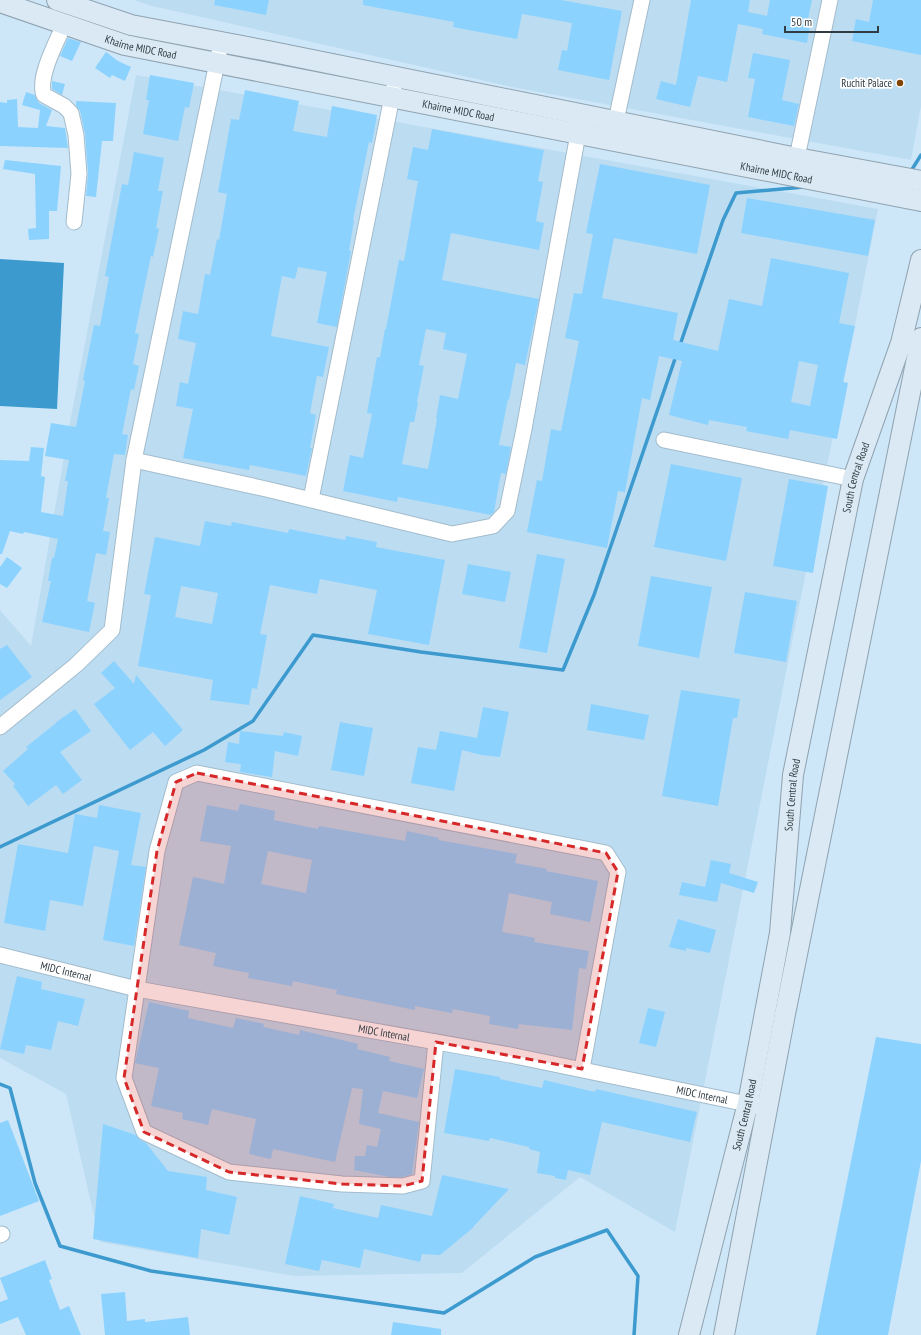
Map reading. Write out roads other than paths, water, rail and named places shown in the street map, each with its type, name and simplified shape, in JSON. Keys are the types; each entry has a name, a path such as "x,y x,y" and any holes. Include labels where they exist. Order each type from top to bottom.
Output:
{"main road":[{"name":"Khairne MIDC Road","path":"57,0 131,25 616,121 921,201"},
{"name":"Khairne MIDC Road","path":"0,2 125,45 612,141 795,167 921,181"},
{"name":"South Central Road","path":"689,1335 748,1103 780,933 793,775 853,478 901,342 921,260"},
{"name":"South Central Road","path":"724,1335 785,1014 921,338"}],"street":[{"path":"612,141 642,0"},
{"path":"795,167 830,0"},
{"path":"64,25 49,57 42,85 44,95 64,106 71,113 76,135 79,174 74,222"},
{"path":"0,727 76,665 112,630 134,460 221,42"},
{"path":"311,500 396,77"},
{"path":"134,460 452,534 493,526 507,511 526,421 582,114"},
{"path":"664,440 853,478"},
{"path":"436,1042 422,1181 403,1186 342,1184 229,1172 144,1132 124,1078 156,852 176,782 197,773 606,853 618,872 582,1069"},
{"name":"MIDC Internal","path":"0,955 137,989 582,1069 748,1103 768,1109"}],"water":[{"path":"0,259 64,263 57,409 0,406"}],"waterway":[{"path":"909,171 911,171 921,155"},
{"path":"680,345 723,220 736,193 804,187"},
{"path":"0,847 204,750 253,721 313,635 421,652 563,670 594,595 676,356"},
{"path":"0,1084 10,1088 35,1183 60,1246 151,1271 444,1313 535,1257 607,1230 638,1276 634,1335"}],"place":[{"name":"Ruchit Palace","path":"900,83"}]}
